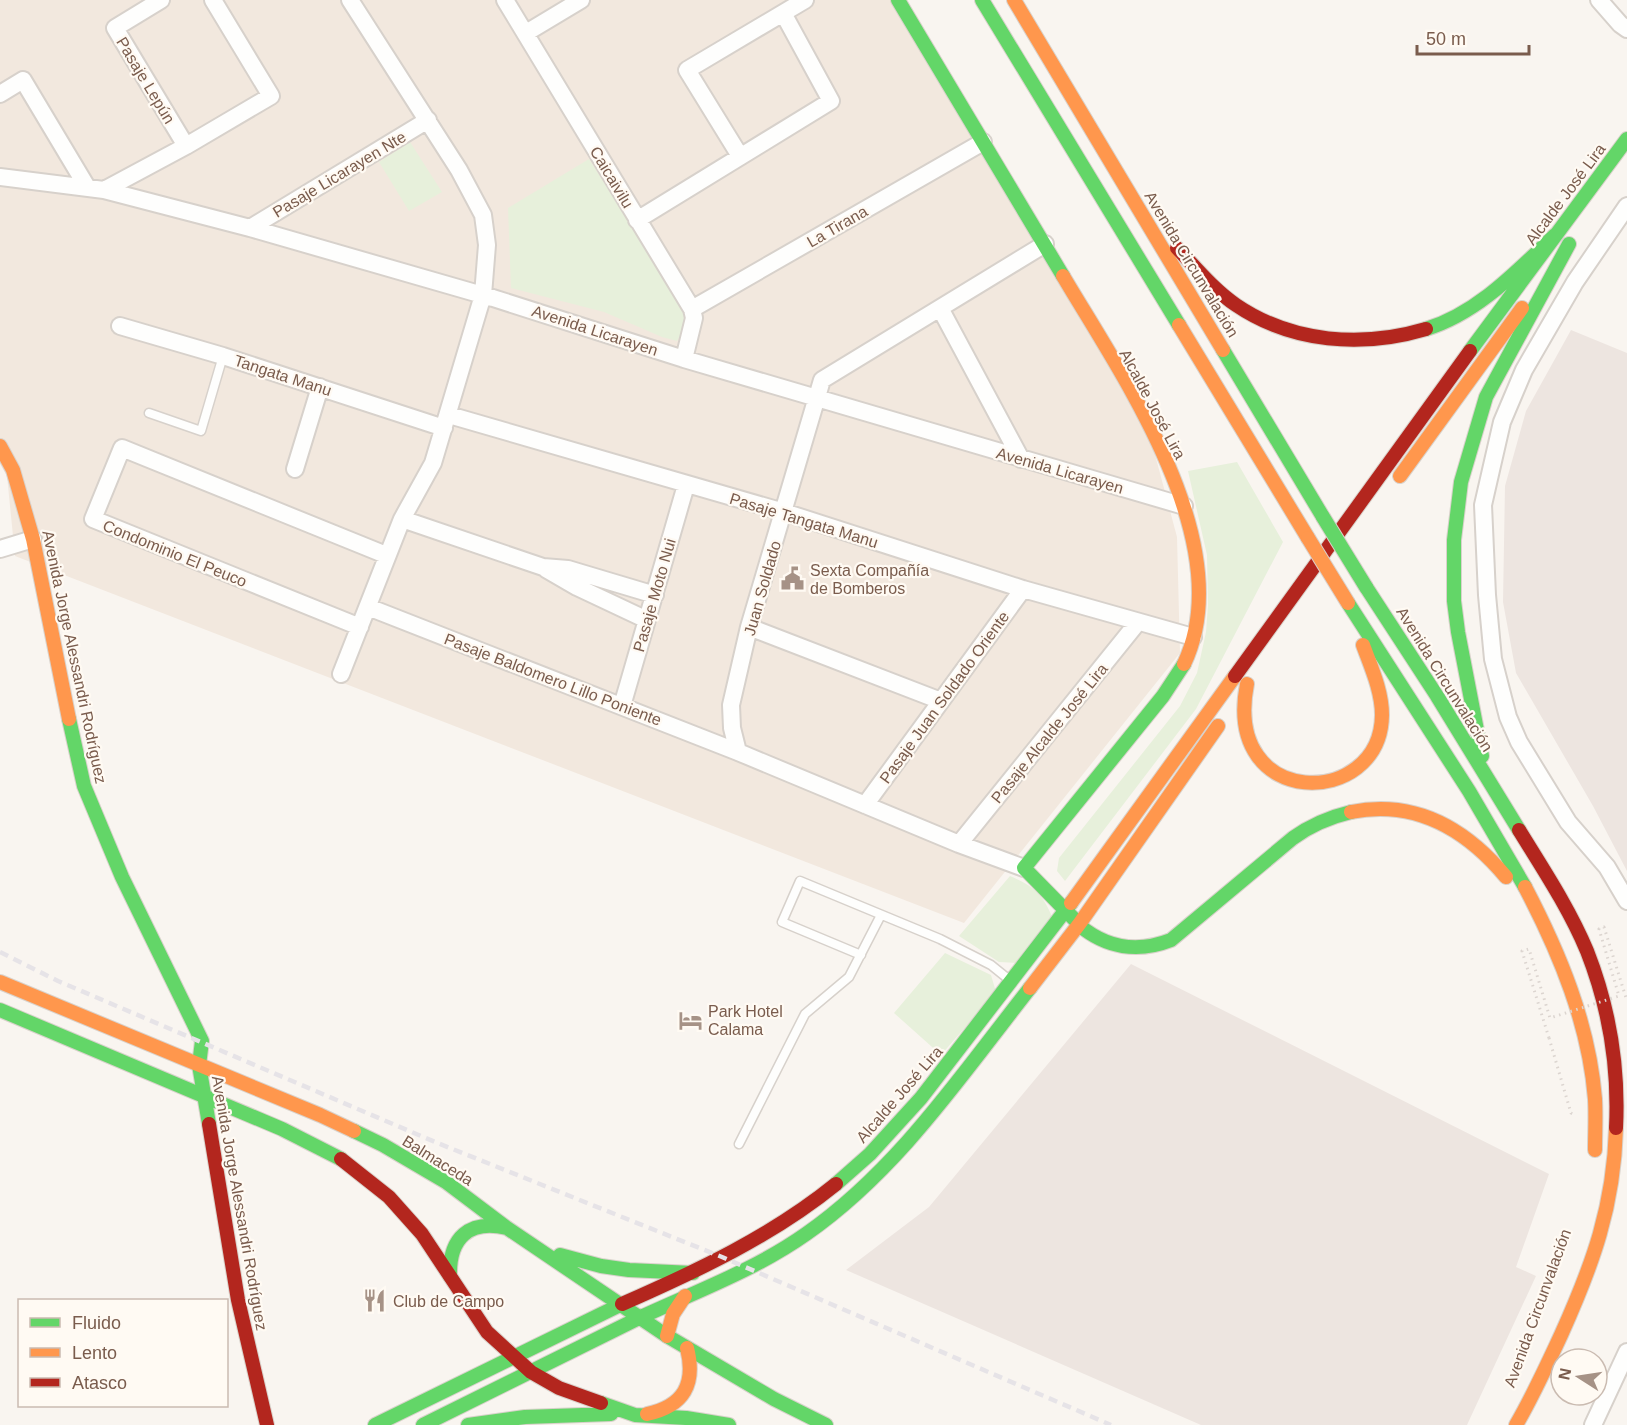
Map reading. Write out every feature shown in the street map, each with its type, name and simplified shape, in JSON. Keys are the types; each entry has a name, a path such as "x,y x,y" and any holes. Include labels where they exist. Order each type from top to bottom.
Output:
{"main road":[{"name":"Alcalde José Lira","path":"898,0 1045,244 1150,426 1184,506 1192,542 1197,579 1196,614 1193,637 1183,666 1174,682 1024,868"},
{"path":"982,0 1308,538 1482,812 1530,893 1568,981 1589,1051 1596,1117 1593,1166"},
{"name":"Avenida Circunvalación","path":"1014,0 1323,517 1366,587 1407,647 1572,921 1598,982 1610,1037 1616,1093 1622,1121 1615,1150 1607,1208 1581,1293 1542,1378 1515,1425"},
{"name":"Alcalde José Lira","path":"375,1425 622,1304 693,1273 790,1217 827,1191 889,1136 947,1066 1066,911 1308,573 1627,139"},
{"path":"1137,205 1200,273 1236,306 1253,316 1290,331 1338,340 1368,340 1407,335 1445,322 1462,313 1511,276 1555,235"},
{"name":"Alcalde José Lira","path":"1391,488 1572,239 1486,398 1468,453 1458,501 1454,540 1454,602 1486,777"},
{"name":"Avenida Jorge Alessandri Rodríguez","path":"0,446 13,470 33,539 72,737 84,786 122,877 202,1041 199,1065 238,1300 267,1425"},
{"path":"1323,580 1351,542"},
{"path":"1323,794 1368,754 1378,737 1382,714 1372,672 1348,603"},
{"name":"Alcalde José Lira","path":"423,1425 639,1318 717,1284 777,1254 827,1220 864,1188 892,1159 956,1081 1079,925 1250,679 1242,705 1244,730 1249,742 1263,762 1273,771 1295,781 1319,783 1340,779"},
{"path":"1024,868 1087,933 1122,947 1147,947 1171,940 1276,850 1312,826 1336,815 1379,808 1396,809 1422,815 1446,824 1461,833 1487,856 1541,916"},
{"path":"1079,925 1095,933 1114,937 1138,936 1161,928 1259,852 1291,823"},
{"name":"Balmaceda","path":"0,982 320,1115 383,1145 446,1182 507,1228 667,1336 774,1399 826,1425"},
{"path":"0,1010 306,1140 350,1165 377,1186 422,1234 487,1332 531,1372 559,1388 635,1415 662,1412 670,1408 682,1395 690,1377 690,1357 687,1348"},
{"path":"450,1276 449,1258 462,1235 478,1226 488,1224 507,1228"},
{"path":"543,1252 629,1270 693,1273"},
{"path":"667,1336 670,1318 685,1296"},
{"path":"481,1374 487,1355 487,1332"},
{"name":"Avenida Circunvalación","path":"1515,1425 1530,1373 1545,1337"},
{"path":"468,1425 525,1417 598,1414 686,1418 729,1425"}],"street":[{"name":"Pasaje Lepún","path":"161,0 115,28 186,146"},
{"path":"104,190 186,146 271,96 213,0"},
{"name":"Caicaivilu","path":"505,0 692,309"},
{"path":"525,33 581,0"},
{"path":"740,156 687,70 805,0"},
{"path":"1599,0 1627,30"},
{"path":"341,674 368,606 392,557 402,519 433,463 483,295 487,245 483,215 459,170 353,1"},
{"path":"637,220 831,101 783,13"},
{"path":"0,94 23,80 87,187"},
{"name":"Pasaje Licarayen Nte","path":"250,228 428,120"},
{"name":"La Tirana","path":"692,309 983,142"},
{"name":"Avenida Licarayen","path":"0,177 104,190 250,228 483,295 684,359 1184,506"},
{"path":"1627,206 1575,282 1524,370 1502,422 1483,505 1487,595 1493,659 1508,717 1519,742 1568,822 1607,867 1627,901"},
{"name":"Juan Soldado","path":"738,752 732,728 731,705 749,627 822,381 1045,244"},
{"path":"940,308 1021,459"},
{"path":"684,359 694,318 692,309"},
{"name":"Tangata Manu","path":"120,326 320,387 447,421"},
{"path":"295,469 320,387"},
{"name":"Pasaje Tangata Manu","path":"447,421 784,512 1023,589 1193,637"},
{"name":"Condominio El Peuco","path":"360,627 93,519 122,448 392,557"},
{"name":"Pasaje Moto Nui","path":"622,706 686,485"},
{"path":"402,519 543,567 577,587 647,620"},
{"path":"0,549 33,539"},
{"path":"543,567 568,569 655,595"},
{"name":"Pasaje Juan Soldado Oriente","path":"865,805 1023,589"},
{"name":"Pasaje Baldomero Lillo Poniente","path":"368,606 738,752"},
{"name":"Pasaje Alcalde José Lira","path":"959,844 1138,622"},
{"path":"749,627 941,701"},
{"path":"738,752 959,844 1024,868"},
{"path":"1593,1425 1627,1352"},
{"path":"635,1415 657,1425"}],"lane":[{"path":"149,413 201,431 223,356"},
{"path":"861,956 782,922 800,881 940,939 991,965 1012,982"},
{"path":"739,1144 805,1014 849,977 881,915"}],"path":[{"path":"1571,1113 1522,951 1529,949 1550,1018 1619,996 1599,929 1604,927 1627,1001"}],"shaded area":[{"path":"0,0 900,0 1145,417 1177,537 1180,653 964,923 15,556 7,476 0,464"},
{"path":"1571,330 1627,353 1627,871 1593,806 1516,673 1503,602 1505,486 1526,411"},
{"path":"1131,964 1549,1174 1516,1267 1536,1276 1467,1425 1201,1425 846,1270 929,1207"}],"green space":[{"path":"410,142 442,192 409,211 379,162"},
{"path":"589,159 687,313 683,330 677,341 662,337 604,312 511,288 508,208"},
{"path":"1237,462 1283,542 1196,709 1065,881 1057,871 1059,858 1180,706 1197,673 1206,632 1207,555 1188,471"},
{"path":"1010,876 1026,884 1042,897 1053,919 1018,963 999,962 959,936"},
{"path":"945,953 991,975 996,992 941,1055 894,1013"}],"railway":[{"path":"0,952 58,981 435,1142 722,1257 1111,1425"}],"traffic: fast":[{"path":"898,0 1063,276"},
{"path":"982,0 1179,325"},
{"path":"1470,351 1627,139"},
{"path":"1426,329 1445,322 1480,302 1555,235"},
{"path":"1482,756 1454,601 1454,540 1461,482 1486,397 1569,244"},
{"path":"1223,350 1323,517"},
{"path":"1323,517 1366,587"},
{"path":"1366,587 1437,696 1519,830"},
{"path":"1348,603 1469,791 1525,887"},
{"path":"1076,921 1024,868 1163,696 1184,664"},
{"path":"69,719 84,786 122,877 202,1041 199,1065 209,1124"},
{"path":"1079,925 1100,939 1123,946 1146,946 1171,940 1293,838 1321,822 1351,812"},
{"path":"836,1184 870,1154 921,1098 1071,903"},
{"path":"639,1318 766,1259 806,1234 839,1209 870,1181 927,1119 1030,988"},
{"path":"0,1010 282,1129 341,1159"},
{"path":"354,1131 383,1145 446,1182 507,1228 667,1336 774,1399 826,1425"},
{"path":"450,1276 453,1251 464,1234 482,1226 507,1228"},
{"path":"560,1255 601,1266 629,1270 693,1273"},
{"path":"375,1425 622,1304"},
{"path":"423,1425 639,1318"},
{"path":"601,1403 635,1415 686,1418 729,1425"},
{"path":"468,1425 525,1417 611,1414"}],"traffic: slow":[{"path":"1014,0 1223,350"},
{"path":"1063,276 1142,411 1167,462 1186,515 1197,567 1198,617 1184,664"},
{"path":"1400,476 1522,308"},
{"path":"1179,325 1308,538"},
{"path":"0,446 13,470 33,539 69,719"},
{"path":"1308,538 1348,603"},
{"path":"1247,684 1246,726 1257,756 1278,774 1305,782 1332,780 1357,768 1375,746 1382,706 1373,670 1363,645"},
{"path":"1071,903 1235,676"},
{"path":"1030,988 1080,923 1218,726"},
{"path":"1351,812 1375,809 1397,810 1418,814 1438,822 1457,832 1474,845 1506,877"},
{"path":"1525,887 1561,964 1579,1017 1592,1071 1595,1099 1595,1150"},
{"path":"0,982 354,1131"},
{"path":"1516,1425 1561,1335 1592,1259 1611,1183 1616,1128"},
{"path":"667,1336 673,1314 685,1296"},
{"path":"647,1414 670,1405 684,1392 690,1372 687,1348"}],"traffic: jam":[{"path":"1177,248 1220,293 1258,318 1280,327 1304,334 1353,340 1377,339 1426,329"},
{"path":"1235,676 1470,351"},
{"path":"1519,830 1572,919 1595,972 1607,1016 1614,1060 1616,1128"},
{"path":"209,1124 238,1300 267,1425"},
{"path":"341,1159 389,1197 422,1234 487,1332 531,1372 559,1388 601,1403"},
{"path":"622,1304 678,1279 760,1236 812,1203 836,1184"}],"place":[{"name":"Sexta Compañía de Bomberos","path":"792,579"},
{"name":"Park Hotel Calama","path":"690,1020"},
{"name":"Club de Campo","path":"375,1301"}]}
